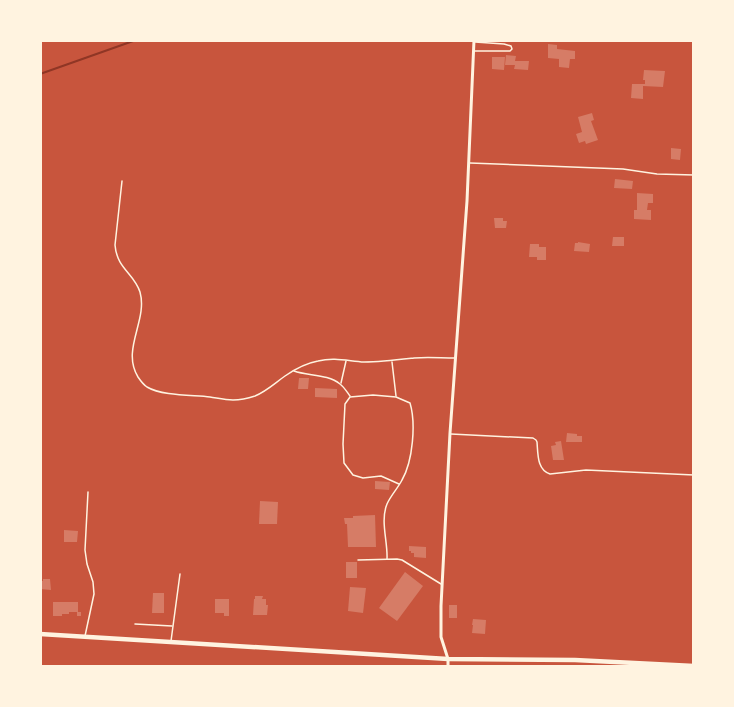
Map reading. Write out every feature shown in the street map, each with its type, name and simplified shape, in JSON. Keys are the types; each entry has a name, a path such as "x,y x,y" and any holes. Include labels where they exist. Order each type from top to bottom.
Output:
{"street":[{"path":"448,666 441,637 442,584 467,201 474,41"},
{"path":"40,634 448,659 575,660 693,666"}],"lane":[{"path":"473,51 501,52 512,49 512,46 504,44 474,41"},
{"path":"469,163 623,169 657,174 693,175"},
{"path":"122,181 116,254 120,264 140,291 141,310 133,346 132,363 139,379 147,387 158,391 233,400 253,397 268,390 302,366 317,361 330,359 361,362 456,358"},
{"path":"341,385 346,360"},
{"path":"392,361 396,397"},
{"path":"294,371 325,377 341,385 350,397"},
{"path":"350,397 373,395 396,397 410,403 413,414 411,452 403,478 387,504 384,521 387,559"},
{"path":"350,397 345,405 344,463 353,475 363,478 381,476 399,484"},
{"path":"450,434 533,438 537,442 542,469 550,474 586,470 693,475"},
{"path":"85,637 94,594 85,550 88,492"},
{"path":"358,560 402,560 442,584"},
{"path":"171,642 180,574"},
{"path":"135,624 172,626"}],"building":[{"path":"548,44 557,45 557,49 575,51 575,59 570,59 569,68 559,67 559,59 548,58"},
{"path":"506,55 516,56 515,61 529,61 528,70 514,69 515,65 505,65"},
{"path":"492,57 505,57 504,70 492,69"},
{"path":"644,70 665,71 663,87 643,86 643,99 631,98 632,84 645,84"},
{"path":"592,113 594,120 591,121 598,140 586,144 585,141 579,143 576,134 582,132 578,117"},
{"path":"671,148 681,149 680,160 671,159"},
{"path":"615,179 633,181 632,189 614,188"},
{"path":"637,193 653,194 653,203 648,203 647,210 651,210 651,220 634,219 634,210 637,210"},
{"path":"494,218 503,218 503,221 507,221 506,228 495,228"},
{"path":"613,237 624,237 624,246 612,246"},
{"path":"575,243 590,244 589,252 574,251"},
{"path":"530,244 546,247 546,260 529,257"},
{"path":"299,378 309,378 308,389 298,389"},
{"path":"315,388 337,389 337,398 315,397"},
{"path":"567,433 582,436 582,442 566,442"},
{"path":"561,441 564,460 553,460 551,446"},
{"path":"375,481 390,482 389,490 375,489"},
{"path":"260,501 278,502 277,524 259,524"},
{"path":"375,515 376,547 348,547 347,524 344,518"},
{"path":"64,530 78,531 77,542 64,542"},
{"path":"409,546 426,547 426,558 414,557 414,553 409,551"},
{"path":"346,562 357,562 357,578 346,578"},
{"path":"405,572 423,586 397,621 379,608"},
{"path":"50,579 51,590 40,589 40,581"},
{"path":"350,587 366,588 363,613 348,611"},
{"path":"153,593 164,593 164,613 152,613"},
{"path":"255,596 263,596 262,599 266,599 267,615 253,615"},
{"path":"215,599 229,599 229,616 224,616 224,613 215,613"},
{"path":"53,602 78,602 78,612 81,612 81,616 77,616 77,612 69,612 62,616 53,616"},
{"path":"449,605 457,605 457,618 449,618"},
{"path":"473,619 486,620 485,634 472,633"}],"waterway":[{"path":"40,74 136,40"}]}
